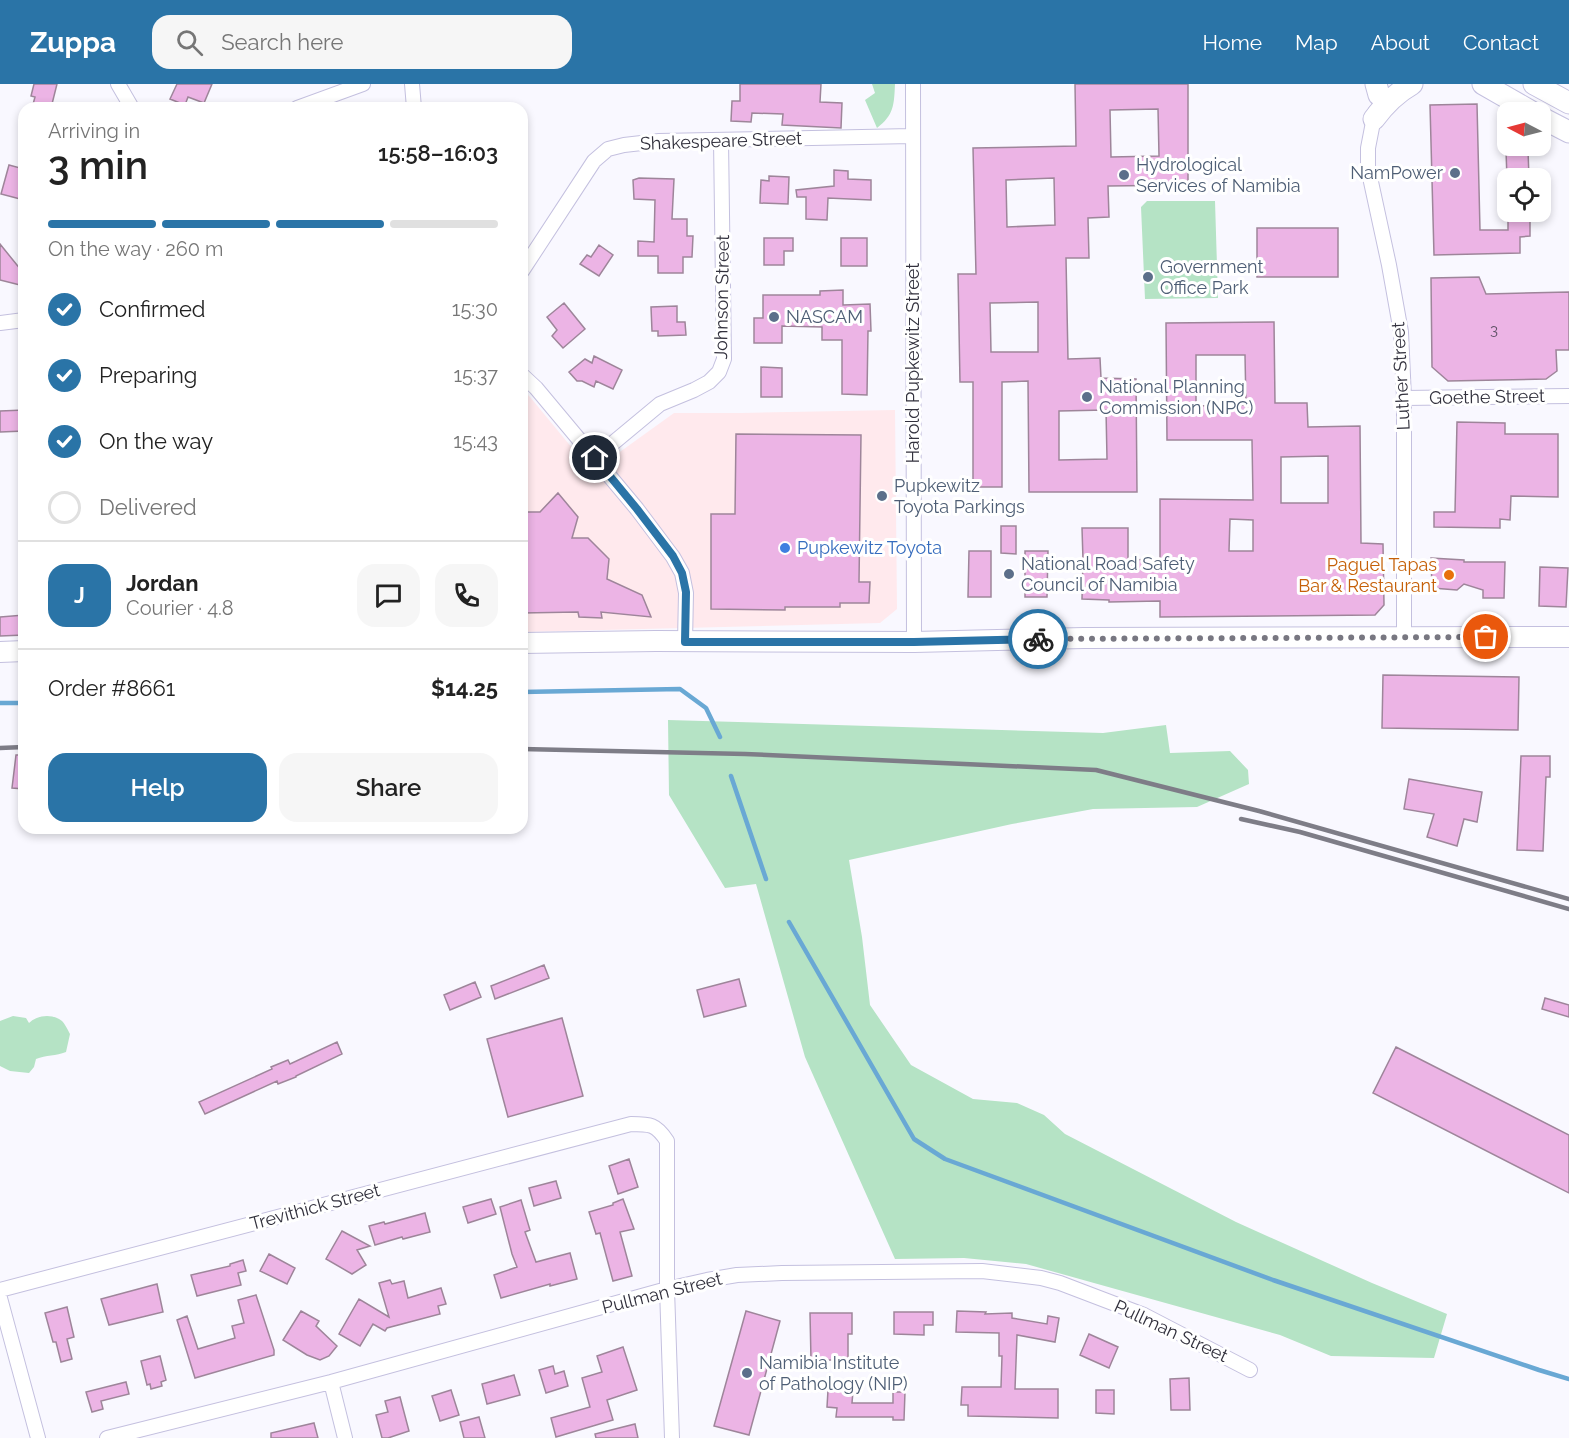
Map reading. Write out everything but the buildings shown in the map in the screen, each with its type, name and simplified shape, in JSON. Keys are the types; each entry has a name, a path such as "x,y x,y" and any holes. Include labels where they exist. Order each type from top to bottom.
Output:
{"main road":[{"path":"1374,119 1390,99 1412,84"},
{"path":"1483,84 1514,102"},
{"path":"1534,84 1569,103"},
{"path":"1551,123 1569,132"},
{"path":"528,643 1569,637"},
{"path":"0,652 18,651"}],"street":[{"path":"118,84 128,102"},
{"path":"314,102 363,84"},
{"path":"412,84 414,102"},
{"name":"Harold Pupkewitz Street","path":"913,84 914,642"},
{"name":"Luther Street","path":"1379,88 1368,148 1368,168 1401,332 1404,399 1404,637"},
{"name":"Shakespeare Street","path":"528,262 594,161 608,149 659,141 912,136"},
{"name":"Johnson Street","path":"595,458 660,404 709,382 719,372 724,359 722,140"},
{"path":"0,323 18,321"},
{"path":"528,381 595,458 673,556 682,573 686,592 685,642"},
{"name":"Goethe Street","path":"1404,399 1569,396"},
{"name":"Trevithick Street","path":"0,1290 631,1124 647,1124 659,1129 667,1141 667,1290"},
{"name":"Pullman Street","path":"107,1438 331,1382 667,1290 737,1275 982,1271 1041,1278 1144,1315 1250,1370"},
{"path":"667,1290 672,1438"},
{"path":"0,1298 38,1438"},
{"path":"331,1382 345,1438"}],"shaded area":[{"path":"528,395 592,472 674,413 895,410 897,609 880,623 528,632"}],"green space":[{"path":"872,84 895,84 890,114 877,128 865,100 875,93"},
{"path":"1147,201 1215,201 1218,298 1145,299 1141,207"},
{"path":"668,720 1103,733 1166,725 1170,753 1230,751 1248,770 1249,784 1197,807 1093,809 1012,824 849,860 862,937 870,1005 911,1065 973,1099 1017,1103 1044,1115 1065,1134 1236,1222 1447,1314 1434,1358 1331,1356 1280,1335 1026,1264 964,1258 895,1259 805,1057 756,884 725,888 669,795"},
{"path":"13,1016 26,1018 29,1023 45,1016 58,1018 70,1034 66,1052 36,1059 29,1073 10,1071 0,1066 0,1021"}],"waterway":[{"path":"528,692 680,689 706,708 720,737"},
{"path":"0,703 18,703"},
{"path":"731,776 766,879"},
{"path":"789,922 914,1139 945,1159 1273,1280 1569,1379"}],"railway":[{"path":"0,748 18,747"},
{"path":"528,749 745,754 1096,770 1259,811 1569,899"},
{"path":"1241,819 1300,832 1569,909"}],"way so far":[{"path":"1038,639 1486,637"}],"place":[{"name":"NamPower","path":"1455,173"},
{"name":"Hydrological Services of Namibia","path":"1124,175"},
{"name":"Government Office Park","path":"1148,277"},
{"name":"NASCAM","path":"774,317"},
{"name":"National Planning Commission (NPC)","path":"1087,397"},
{"name":"Pupkewitz Toyota Parkings","path":"882,496"},
{"name":"Pupkewitz Toyota","path":"785,548"},
{"name":"National Road Safety Council of Namibia","path":"1009,574"},
{"name":"Paguel Tapas Bar & Restaurant","path":"1449,575"},
{"name":"Namibia Institute of Pathology (NIP)","path":"747,1373"}],"route":[{"path":"595,458 673,556 682,573 686,592 685,642 914,642 1038,639"}]}
